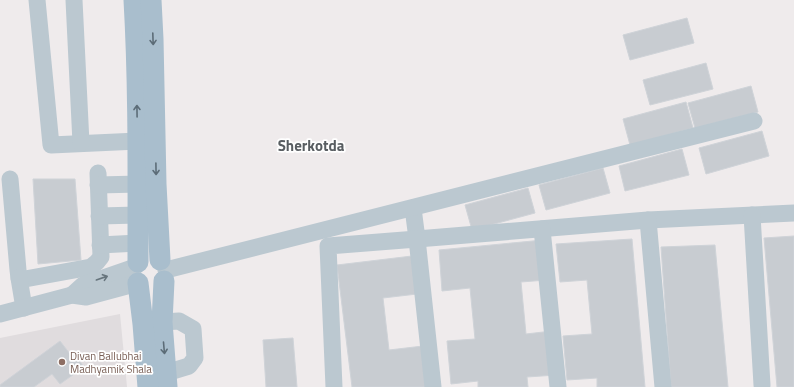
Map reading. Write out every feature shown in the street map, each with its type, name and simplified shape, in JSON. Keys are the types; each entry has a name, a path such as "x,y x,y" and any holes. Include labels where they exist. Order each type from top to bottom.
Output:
{"main road":[{"path":"134,0 139,184 137,263 148,387"},
{"path":"151,0 154,39 156,184 164,270 162,322 167,380"},
{"path":"137,263 143,258 153,257 164,270"},
{"path":"137,263 142,286 151,289 160,286 164,270"}],"street":[{"path":"37,0 51,144 138,141"},
{"path":"74,0 80,143"},
{"path":"164,270 754,121"},
{"path":"10,179 18,270 24,308"},
{"path":"19,278 25,279 91,267 100,257 98,179 139,184"},
{"path":"413,208 433,387"},
{"path":"334,387 328,246 648,220 794,213"},
{"path":"99,216 138,215"},
{"path":"752,215 762,385"},
{"path":"648,220 663,387"},
{"path":"542,229 558,387"},
{"path":"100,245 137,263"},
{"path":"0,314 72,295 83,285 137,263"},
{"path":"162,322 180,321 193,329 195,358 189,366 167,380"}],"shaded area":[{"name":"Divan Ballubhai Madhyamik Shala","path":"120,314 127,387 0,387 0,338"}],"building":[{"path":"687,18 694,43 630,60 623,35"},
{"path":"706,63 713,89 650,105 643,80"},
{"path":"751,86 758,112 695,128 688,103"},
{"path":"686,102 693,128 630,145 623,119"},
{"path":"762,131 769,156 706,174 699,148"},
{"path":"682,149 689,175 625,191 619,166"},
{"path":"603,168 610,193 546,210 539,185"},
{"path":"33,179 75,179 81,260 38,264"},
{"path":"528,188 535,213 472,230 465,205"},
{"path":"794,236 794,387 777,387 764,238"},
{"path":"632,239 645,387 597,387 597,378 567,380 563,336 592,334 587,280 560,282 556,244"},
{"path":"543,240 546,280 521,282 526,334 552,331 556,375 527,377 528,387 478,387 478,381 451,384 447,341 475,339 470,288 442,291 439,250"},
{"path":"715,245 728,387 671,387 661,247"},
{"path":"412,256 417,294 383,298 389,350 423,346 426,387 352,387 337,265"},
{"path":"293,338 297,387 266,387 263,340"},
{"path":"60,341 70,354 73,352 84,367 60,384 52,374 34,387 0,387 0,385"}],"place":[{"name":"Divan Ballubhai Madhyamik Shala","path":"62,362"}],"district":[{"name":"Sherkotda","path":"311,145"}]}
